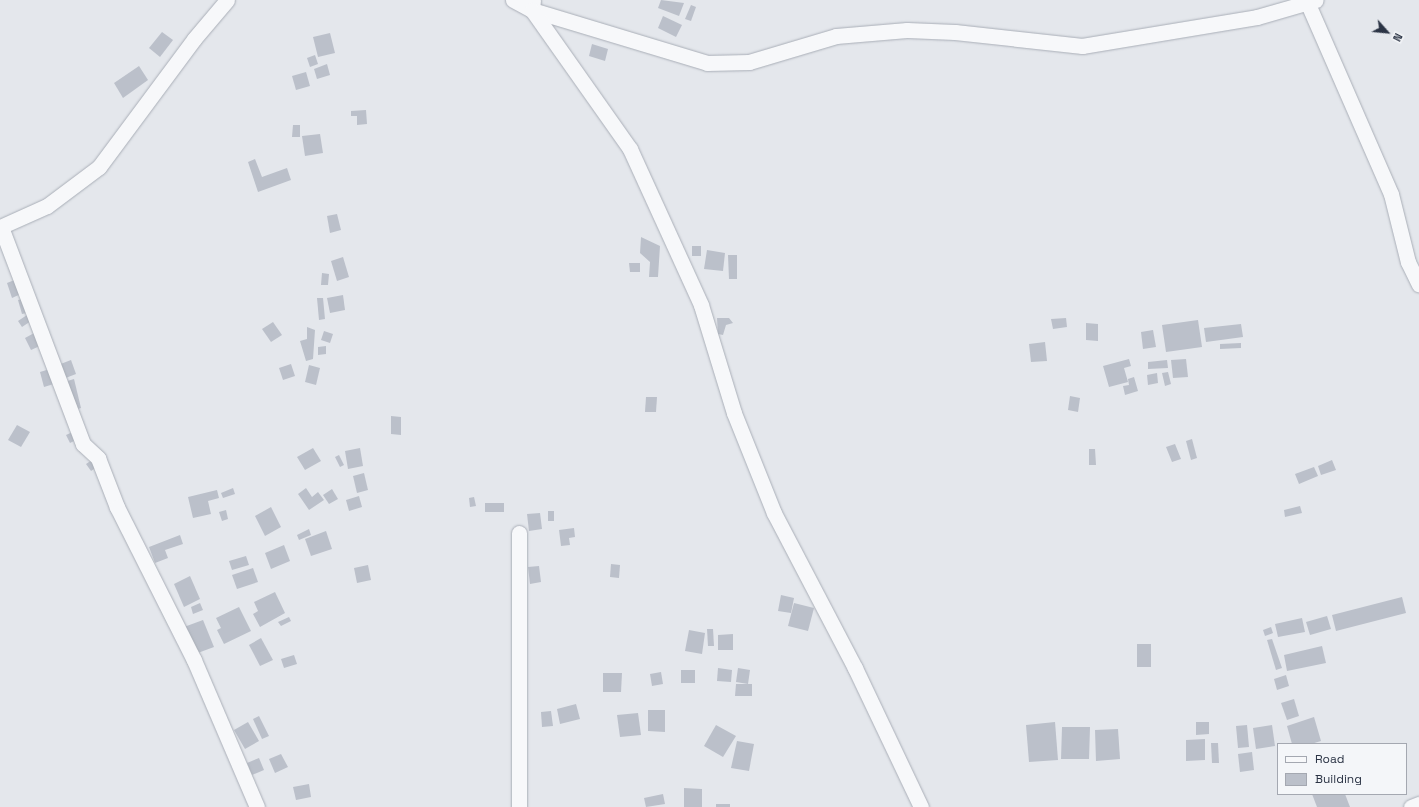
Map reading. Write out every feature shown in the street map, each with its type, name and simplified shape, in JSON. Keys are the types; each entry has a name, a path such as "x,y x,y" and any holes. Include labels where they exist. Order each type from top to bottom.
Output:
{"street":[{"path":"227,0 185,51 99,167 47,206 0,227 84,444 98,458 117,507 194,660 257,807"},
{"path":"513,0 707,63 749,62 836,36 907,30 955,32 1082,46 1258,17 1312,2 1390,194 1408,262 1419,285"},
{"path":"532,5 630,149 701,305 734,413 774,513 855,668 921,807"},
{"path":"519,533 519,807"},
{"path":"1411,807 1419,804"}],"building":[{"path":"661,0 684,3 679,16 658,8"},
{"path":"691,5 696,7 691,21 685,19"},
{"path":"663,16 682,25 676,37 658,28"},
{"path":"162,32 173,40 160,57 149,48"},
{"path":"330,33 335,53 318,57 313,37"},
{"path":"592,44 608,49 605,61 589,56"},
{"path":"315,55 318,64 310,67 307,58"},
{"path":"327,64 330,75 317,79 314,69"},
{"path":"139,66 148,80 123,98 114,83"},
{"path":"306,72 310,86 296,90 292,76"},
{"path":"366,110 367,124 357,125 357,116 351,116 351,111"},
{"path":"293,125 300,125 300,137 292,137"},
{"path":"320,134 323,153 305,156 302,136"},
{"path":"255,159 262,177 287,168 291,180 258,192 248,162"},
{"path":"337,214 341,230 330,233 327,216"},
{"path":"641,237 660,246 658,277 649,277 650,262 640,253"},
{"path":"692,246 701,246 701,256 692,256"},
{"path":"707,250 725,253 723,271 704,269"},
{"path":"728,255 737,255 737,279 729,279"},
{"path":"343,257 349,277 337,281 331,261"},
{"path":"629,263 640,263 640,272 630,272"},
{"path":"322,273 329,274 328,285 321,285"},
{"path":"17,279 23,293 12,298 7,283"},
{"path":"343,295 345,310 330,313 327,298"},
{"path":"27,298 31,312 22,314 18,300"},
{"path":"317,298 323,298 325,319 319,320"},
{"path":"30,313 34,319 22,327 18,321"},
{"path":"717,318 729,318 733,323 726,325 723,335 718,334"},
{"path":"1066,318 1067,327 1053,329 1051,319"},
{"path":"1198,320 1202,347 1166,352 1162,325"},
{"path":"273,322 282,335 271,342 262,329"},
{"path":"1086,323 1098,324 1098,341 1086,340"},
{"path":"1241,324 1243,337 1206,342 1204,328"},
{"path":"307,327 315,330 313,359 306,361 300,341 307,339"},
{"path":"1153,330 1156,347 1143,349 1141,332"},
{"path":"324,331 333,334 330,343 321,340"},
{"path":"36,332 42,345 31,350 25,338"},
{"path":"1045,342 1047,361 1031,362 1029,344"},
{"path":"1241,343 1241,348 1220,349 1220,344"},
{"path":"326,346 326,354 318,355 318,347"},
{"path":"1129,359 1131,366 1124,368 1128,382 1109,387 1103,366"},
{"path":"1186,359 1188,377 1173,378 1171,360"},
{"path":"71,360 76,374 63,379 58,365"},
{"path":"1167,360 1168,368 1148,369 1148,362"},
{"path":"291,364 295,376 283,380 279,368"},
{"path":"309,365 320,368 316,385 305,382"},
{"path":"53,368 57,383 44,387 40,372"},
{"path":"1168,372 1171,384 1165,386 1162,373"},
{"path":"1157,373 1158,383 1148,385 1147,375"},
{"path":"1134,377 1138,391 1125,395 1123,386 1129,385 1128,379"},
{"path":"74,379 81,408 71,411 64,382"},
{"path":"1070,396 1080,398 1078,412 1068,410"},
{"path":"646,397 657,397 656,412 645,412"},
{"path":"391,416 401,417 401,435 391,434"},
{"path":"17,425 30,432 21,447 8,440"},
{"path":"77,430 80,438 70,443 66,435"},
{"path":"1192,439 1197,458 1191,460 1186,441"},
{"path":"1175,444 1181,459 1172,462 1166,447"},
{"path":"313,448 321,461 305,470 297,457"},
{"path":"360,448 363,466 348,469 345,451"},
{"path":"1089,449 1095,449 1096,465 1089,465"},
{"path":"339,455 344,465 340,467 335,457"},
{"path":"92,460 97,467 91,471 86,464"},
{"path":"1332,460 1336,470 1321,475 1318,466"},
{"path":"1314,467 1318,476 1299,484 1295,474"},
{"path":"364,473 368,490 357,493 353,476"},
{"path":"233,488 235,494 223,498 221,493"},
{"path":"306,488 312,497 318,492 324,500 309,510 298,494"},
{"path":"332,489 338,499 329,504 323,495"},
{"path":"217,490 219,498 208,501 211,514 193,518 188,497"},
{"path":"359,496 362,507 349,511 346,500"},
{"path":"474,497 476,506 470,507 469,498"},
{"path":"485,503 504,503 504,512 485,512"},
{"path":"1300,506 1302,513 1285,517 1284,510"},
{"path":"271,507 281,527 265,536 255,516"},
{"path":"226,510 228,519 222,521 219,512"},
{"path":"548,511 554,511 554,521 548,521"},
{"path":"540,513 542,529 529,531 527,514"},
{"path":"574,528 575,537 569,538 570,545 561,546 559,530"},
{"path":"309,529 311,535 299,540 297,535"},
{"path":"326,531 332,549 311,556 305,539"},
{"path":"180,535 183,544 165,550 168,558 155,563 149,547"},
{"path":"284,545 290,561 271,569 265,553"},
{"path":"246,556 249,565 232,570 229,561"},
{"path":"611,564 620,565 619,578 610,577"},
{"path":"368,565 371,580 357,583 354,568"},
{"path":"539,566 541,582 530,584 528,567"},
{"path":"253,568 258,582 237,589 232,575"},
{"path":"190,576 200,599 184,607 174,584"},
{"path":"275,592 285,613 260,627 253,614 258,611 254,602"},
{"path":"781,595 794,598 791,613 778,611"},
{"path":"1402,597 1406,613 1336,631 1332,615"},
{"path":"200,603 203,610 193,614 191,607"},
{"path":"794,603 814,608 808,631 788,626"},
{"path":"239,607 251,631 224,644 217,630 221,628 216,618"},
{"path":"1327,616 1331,629 1310,635 1306,622"},
{"path":"289,617 291,621 281,626 278,622"},
{"path":"1302,618 1305,632 1278,637 1275,624"},
{"path":"203,620 214,647 195,654 184,627"},
{"path":"1271,627 1273,633 1265,636 1263,630"},
{"path":"707,629 713,629 714,646 708,646"},
{"path":"689,630 705,633 702,654 685,651"},
{"path":"733,634 733,650 718,650 718,635"},
{"path":"261,638 273,660 260,666 249,645"},
{"path":"1272,639 1282,668 1276,670 1267,640"},
{"path":"1137,644 1151,644 1151,667 1137,667"},
{"path":"1322,646 1326,663 1287,671 1284,655"},
{"path":"294,655 297,664 284,668 281,659"},
{"path":"718,668 732,670 731,682 717,681"},
{"path":"738,668 750,670 748,684 736,682"},
{"path":"681,670 695,670 695,683 681,683"},
{"path":"661,672 663,684 652,686 650,674"},
{"path":"603,673 622,673 621,692 603,692"},
{"path":"1286,675 1289,686 1277,690 1274,679"},
{"path":"736,684 752,684 752,696 735,696"},
{"path":"1294,699 1299,716 1287,720 1281,703"},
{"path":"576,704 580,719 560,724 557,709"},
{"path":"648,710 665,710 665,732 648,731"},
{"path":"551,711 553,726 542,727 541,712"},
{"path":"638,713 641,735 620,737 617,715"},
{"path":"259,716 269,736 262,739 253,719"},
{"path":"1314,717 1321,741 1314,743 1292,743 1287,726"},
{"path":"248,722 259,741 245,749 234,730"},
{"path":"1055,722 1058,760 1029,762 1026,725"},
{"path":"1196,722 1209,722 1209,734 1196,735"},
{"path":"716,725 736,736 723,757 704,746"},
{"path":"1247,725 1249,747 1238,748 1236,726"},
{"path":"1272,725 1275,746 1256,749 1253,728"},
{"path":"1062,727 1090,727 1089,759 1061,759"},
{"path":"1118,729 1120,759 1096,761 1095,730"},
{"path":"1205,739 1205,760 1186,761 1186,740"},
{"path":"737,741 754,744 749,771 731,768"},
{"path":"1211,743 1218,743 1219,763 1212,763"},
{"path":"1252,752 1254,770 1240,772 1238,754"},
{"path":"281,754 288,767 275,773 269,759"},
{"path":"259,758 264,770 252,775 247,763"},
{"path":"309,784 311,797 296,800 293,787"},
{"path":"684,788 702,789 702,807 684,807"},
{"path":"663,794 665,804 646,807 644,798"},
{"path":"1312,795 1345,795 1350,807 1317,807"},
{"path":"716,804 730,804 730,807 716,807"}]}
